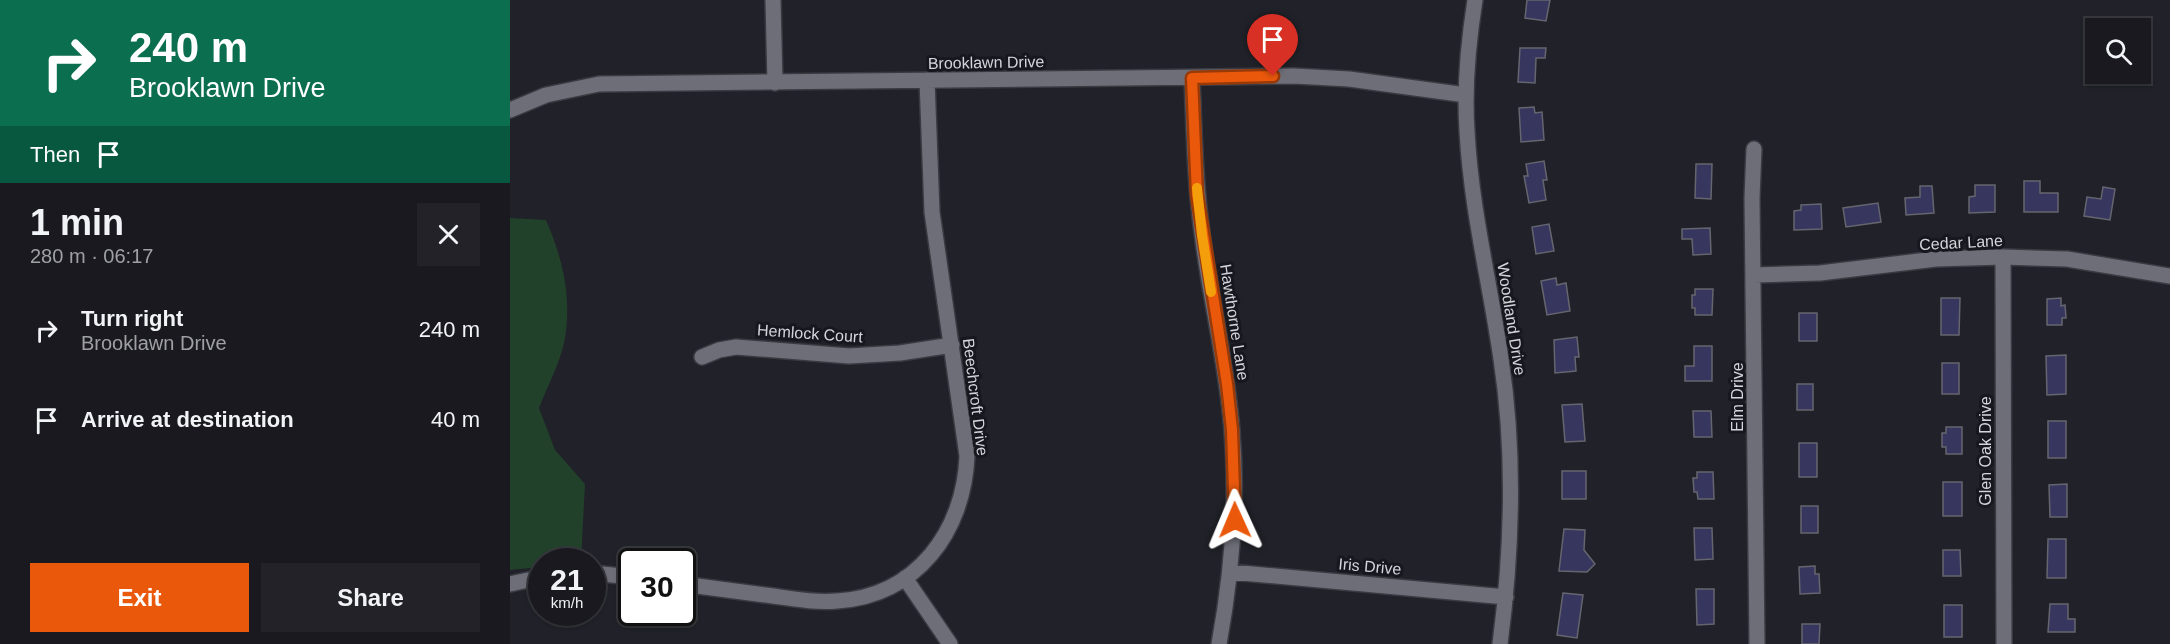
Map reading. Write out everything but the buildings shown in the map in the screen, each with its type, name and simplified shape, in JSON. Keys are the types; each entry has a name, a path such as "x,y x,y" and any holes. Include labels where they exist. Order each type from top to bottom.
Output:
{"street":[{"path":"773,0 775,83"},
{"name":"Woodland Drive","path":"1474,0 1468,48 1466,94 1471,174 1504,385 1509,479 1509,561 1500,644"},
{"name":"Brooklawn Drive","path":"510,110 546,95 599,84 1294,76 1349,79 1466,94"},
{"name":"Hawthorne Lane","path":"1192,78 1197,195 1227,384 1232,430 1235,520 1231,572 1219,644"},
{"name":"Beechcroft Drive","path":"696,586 820,602 859,598 878,592 905,578 928,559 947,534 963,495 967,456 932,212 927,80"},
{"name":"Elm Drive","path":"1754,149 1752,198 1757,644"},
{"name":"Cedar Lane","path":"1754,275 1820,273 1936,259 2003,257 2067,259 2170,276"},
{"name":"Glen Oak Drive","path":"2003,257 2004,644"},
{"name":"Hemlock Court","path":"702,357 735,347 849,356 900,353 952,345"},
{"name":"Iris Drive","path":"1231,572 1506,597"},
{"path":"905,578 950,644"},
{"path":"510,584 528,580"}],"green space":[{"path":"510,218 546,220 557,248 564,277 567,322 563,347 539,408 555,450 585,484 582,548 528,548 528,568 510,570"}],"slow traffic":[{"path":"1197,188 1211,292"}],"route":[{"path":"1235,520 1235,475 1227,384 1197,195 1192,78 1273,76"}]}
